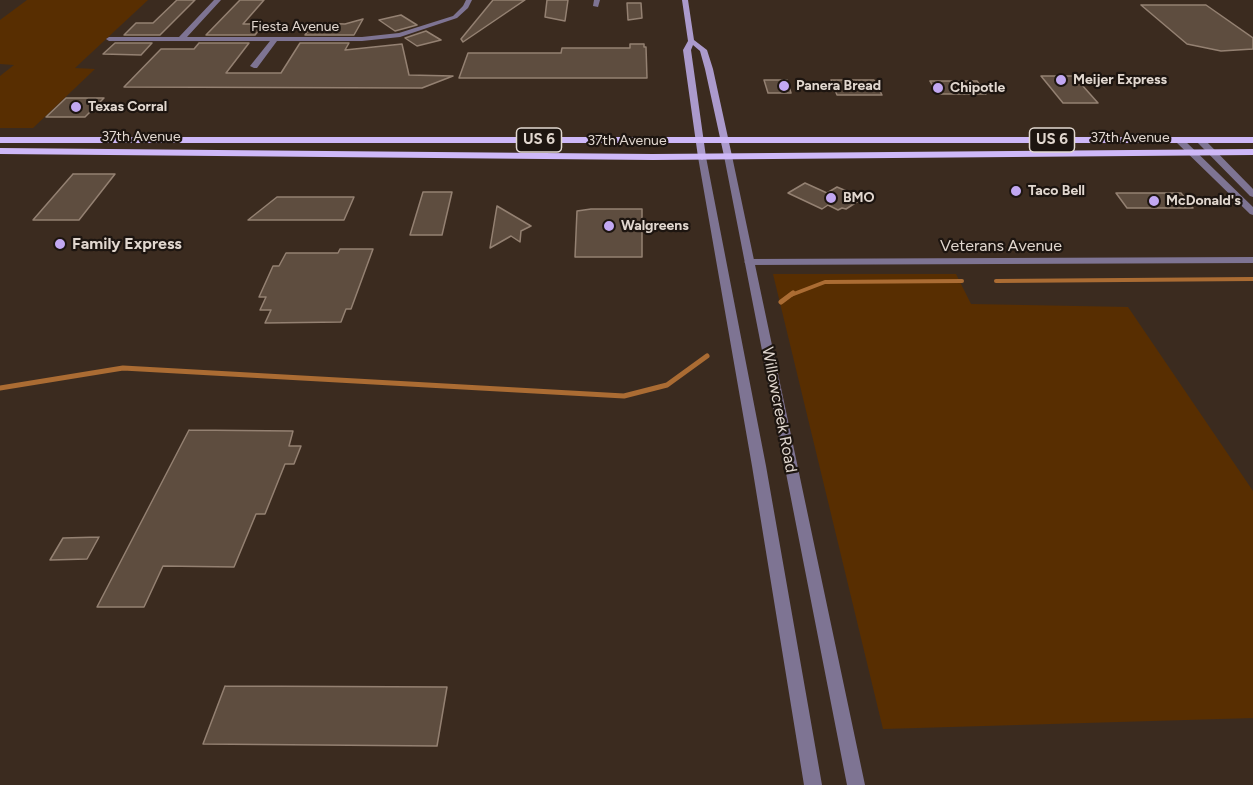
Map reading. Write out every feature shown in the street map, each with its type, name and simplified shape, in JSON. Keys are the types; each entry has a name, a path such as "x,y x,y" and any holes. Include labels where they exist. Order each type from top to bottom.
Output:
{"main road":[{"name":"Willowcreek Road","path":"685,0 692,41 687,50 702,157"},
{"name":"Willowcreek Road","path":"692,41 703,50 709,69 728,156"},
{"name":"37th Avenue","path":"0,140 1253,140"},
{"name":"37th Avenue","path":"0,150 702,157 1253,152"}],"street":[{"path":"181,39 218,0"},
{"name":"Fiesta Avenue","path":"109,39 362,39 400,35 455,17 466,7 469,0"},
{"path":"254,66 275,39"},
{"path":"1179,140 1253,212"},
{"path":"1200,140 1253,194"},
{"name":"Willowcreek Road","path":"728,156 856,785"},
{"name":"Willowcreek Road","path":"702,157 759,466 813,785"},
{"name":"Veterans Avenue","path":"750,262 1253,261"}],"shaded area":[{"path":"27,0 148,0 75,68 95,69 33,128 0,128 0,76 14,65 0,64 0,20"},
{"path":"773,274 956,274 971,304 1128,307 1253,491 1253,718 883,729"}],"building":[{"path":"177,0 195,0 160,35 124,35 136,23 153,23"},
{"path":"240,0 264,0 243,24 264,24 255,35 206,35"},
{"path":"493,0 525,0 463,42 461,39"},
{"path":"547,0 568,0 565,21 545,17"},
{"path":"627,3 641,3 642,18 628,20"},
{"path":"1141,5 1206,5 1253,38 1253,49 1221,51 1187,44"},
{"path":"401,15 417,25 395,31 379,20"},
{"path":"363,19 354,35 305,35 313,23 345,24"},
{"path":"426,31 441,40 417,46 405,38"},
{"path":"115,43 152,43 141,55 103,54"},
{"path":"199,43 249,43 226,73 281,73 300,43 349,43 345,50 402,44 409,75 453,76 422,88 124,87 161,49 194,49"},
{"path":"630,44 644,44 646,47 647,78 459,78 468,53 561,53 562,48 630,48"},
{"path":"1041,76 1074,76 1098,103 1063,103"},
{"name":"Panera Bread","path":"764,80 787,80 791,93 768,93"},
{"path":"831,80 874,80 882,95 837,95"},
{"path":"930,81 977,81 986,94 938,94"},
{"name":"Texas Corral","path":"66,98 104,98 85,117 46,117"},
{"path":"73,174 115,174 79,220 33,220"},
{"name":"BMO","path":"805,183 827,193 837,187 863,198 846,209 838,210 828,205 822,209 788,193"},
{"path":"423,192 452,192 442,235 410,235"},
{"name":"McDonald's","path":"1116,193 1181,193 1193,208 1127,208"},
{"path":"277,197 354,197 344,220 248,220"},
{"path":"497,206 531,226 521,231 520,242 511,236 490,248"},
{"name":"Walgreens","path":"642,209 642,257 575,257 577,211"},
{"path":"340,249 373,249 351,309 346,309 341,322 265,323 271,310 260,310 266,297 259,297 273,266 279,266 286,253 338,253"},
{"path":"189,430 293,431 289,446 301,446 294,464 285,464 265,514 256,514 234,567 163,566 144,607 97,607"},
{"path":"99,537 87,559 50,560 63,538"},
{"path":"225,686 447,687 437,746 203,744"}],"waterway":[{"path":"996,281 1253,279"},
{"path":"791,295 825,282 962,281"},
{"path":"781,302 793,293"},
{"path":"0,388 123,368 624,396 667,385 707,356"}],"place":[{"name":"Meijer Express","path":"1061,80"},
{"name":"Panera Bread","path":"784,86"},
{"name":"Chipotle","path":"938,88"},
{"name":"Texas Corral","path":"76,107"},
{"name":"Taco Bell","path":"1016,191"},
{"name":"BMO","path":"831,198"},
{"name":"McDonald's","path":"1154,201"},
{"name":"Walgreens","path":"609,226"},
{"name":"Family Express","path":"60,244"}]}
